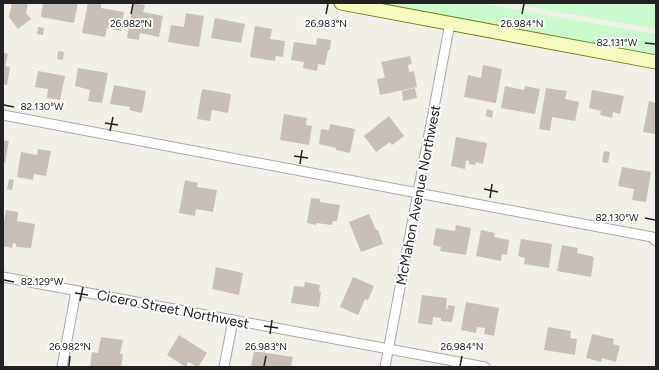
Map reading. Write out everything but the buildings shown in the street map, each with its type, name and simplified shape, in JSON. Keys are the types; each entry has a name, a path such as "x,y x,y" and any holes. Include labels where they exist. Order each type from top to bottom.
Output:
{"street":[{"path":"341,3 656,62"},
{"name":"McMahon Avenue Northwest","path":"386,367 450,23"},
{"path":"3,115 652,237 656,241"},
{"name":"Cicero Street Northwest","path":"3,277 485,367"},
{"path":"62,367 76,290"},
{"path":"224,367 233,320"}],"green space":[{"path":"373,3 478,3 656,34 656,56"},
{"path":"508,3 656,3 656,29"}]}
